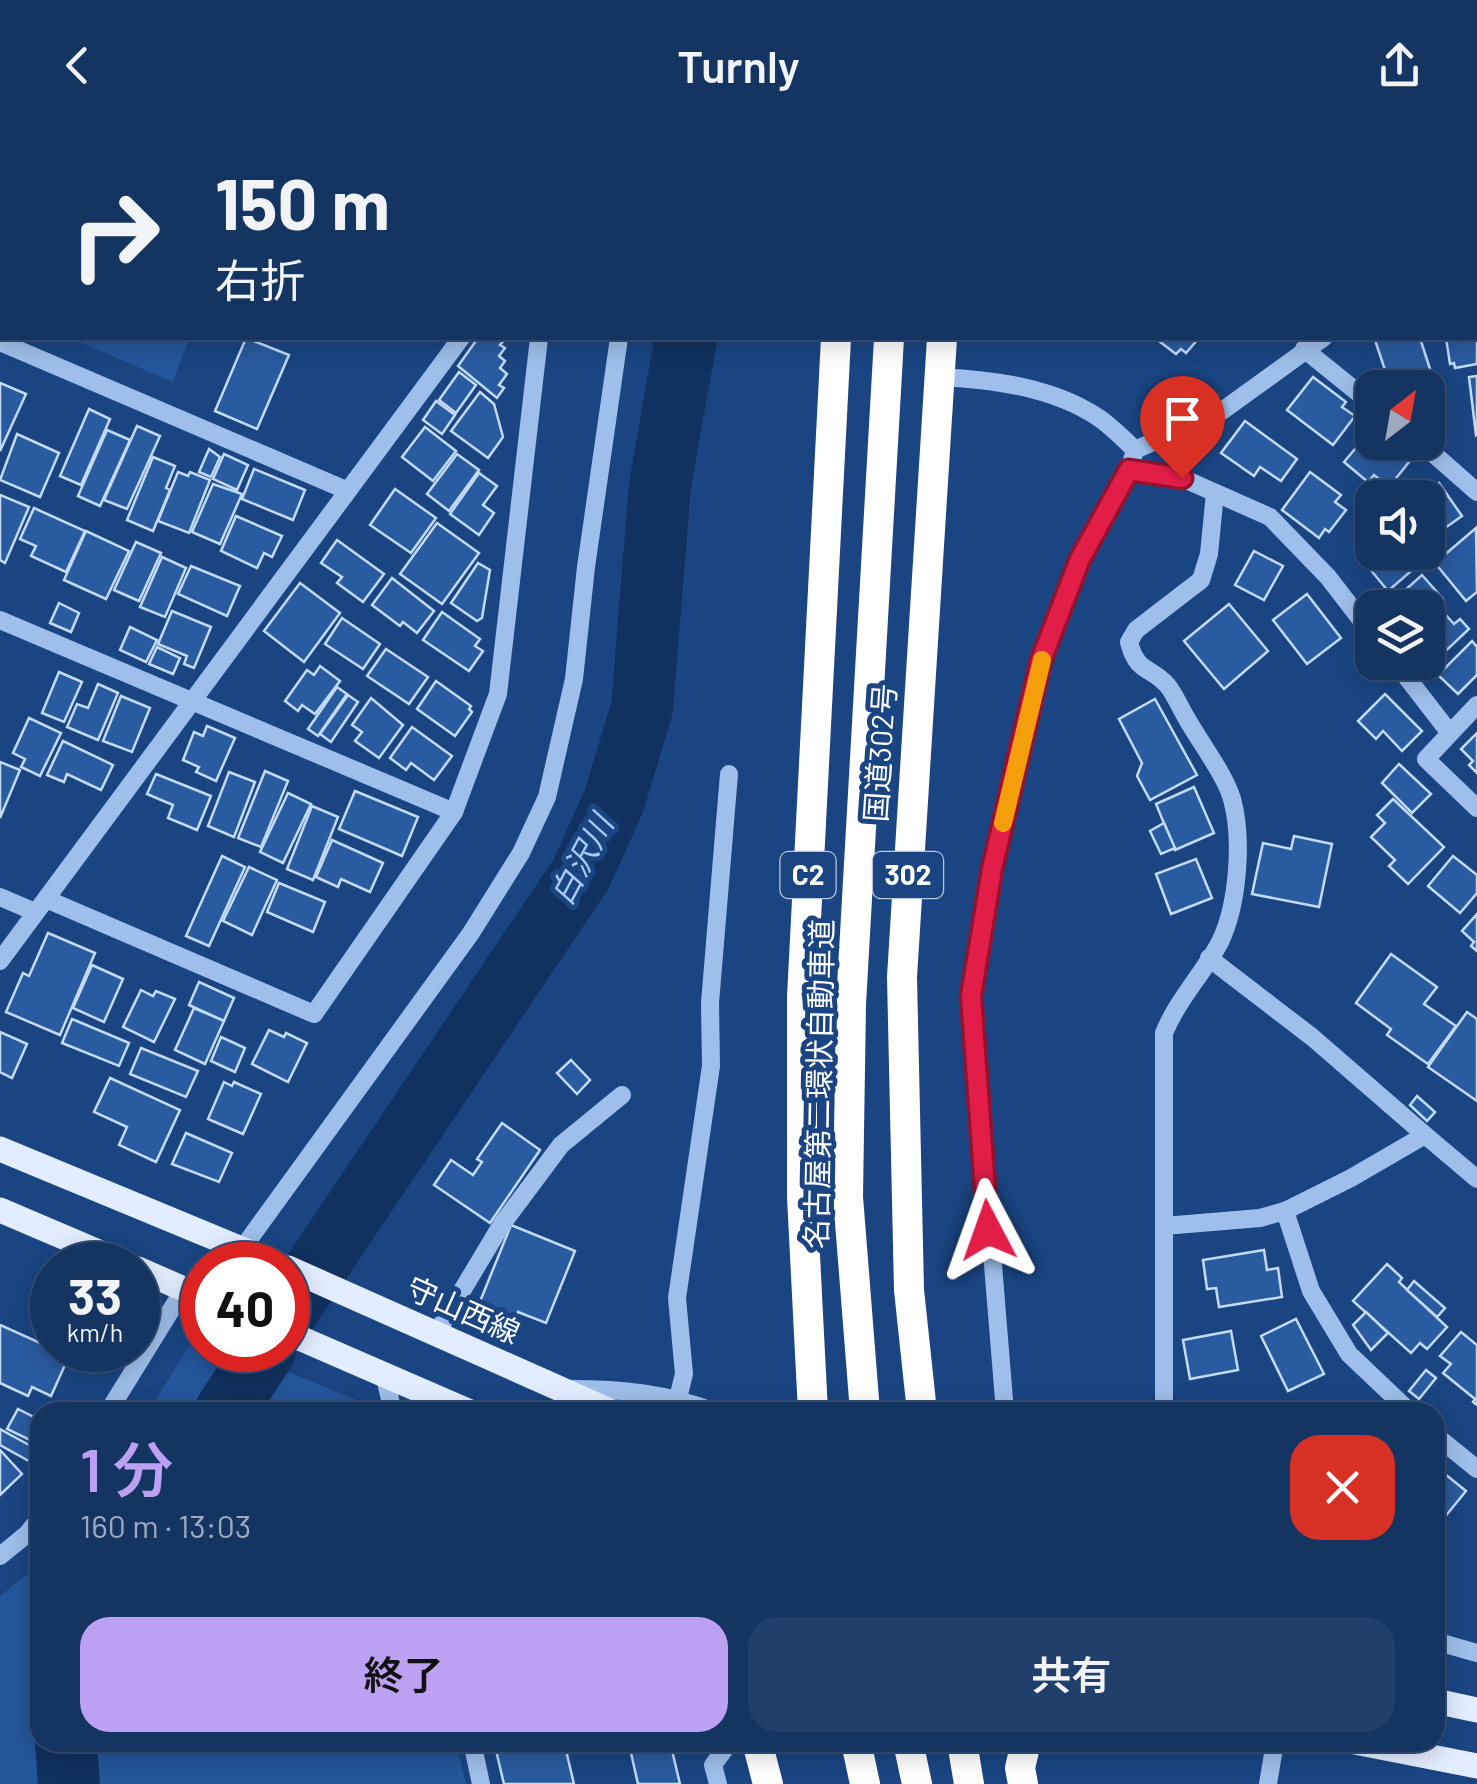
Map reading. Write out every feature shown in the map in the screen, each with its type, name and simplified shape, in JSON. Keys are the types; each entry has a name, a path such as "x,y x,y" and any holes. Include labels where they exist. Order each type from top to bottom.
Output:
{"highway":[{"name":"名古屋第二環状自動車道","path":"812,1402 802,1197 802,997 836,340"},
{"name":"名古屋第二環状自動車道","path":"864,1402 848,1197 851,1004 889,340"},
{"name":"国道302号","path":"921,1402 909,1290 902,978 942,340"},
{"path":"760,1752 768,1784"},
{"path":"858,1752 864,1784"},
{"path":"910,1752 916,1784"},
{"path":"964,1752 969,1784"},
{"path":"1023,1784 1020,1768 1024,1752"}],"main road":[{"path":"0,1148 225,1242"},
{"path":"0,1210 74,1242"},
{"name":"守山西線","path":"310,1278 589,1402"},
{"path":"310,1343 445,1402"},
{"path":"1445,1703 1477,1710"},
{"path":"1406,1752 1477,1766"}],"street":[{"path":"0,961 459,340"},
{"path":"0,898 41,906 314,1014 454,812 498,694 539,340"},
{"path":"247,1242 471,933 521,852 547,797 574,679 619,340"},
{"path":"1004,1402 971,996 992,869 1041,660 1080,559 1129,470 1135,450 1222,412 1319,340"},
{"path":"0,342 346,490"},
{"path":"1304,348 1355,390"},
{"path":"940,377 1007,382 1055,397 1100,418 1135,450"},
{"path":"1441,460 1477,492"},
{"path":"1129,470 1182,478 1270,517 1328,577 1355,612"},
{"path":"1164,1402 1164,1033 1174,1007 1209,958 1230,918 1236,882 1232,798 1167,684 1133,660 1129,642 1136,630 1201,580 1209,554 1215,493"},
{"path":"0,620 454,812"},
{"path":"1409,680 1450,732"},
{"path":"1477,705 1426,759 1477,808"},
{"path":"678,1398 684,1374 678,1298 711,1066 710,1003 729,774"},
{"path":"1209,958 1312,1037 1477,1179"},
{"path":"436,1334 502,1224 561,1145 622,1095"},
{"path":"1164,1226 1260,1218 1285,1211 1424,1135"},
{"path":"1285,1211 1311,1291 1349,1354 1399,1402"},
{"path":"115,1402 180,1310"},
{"path":"386,1378 391,1402"},
{"path":"557,1388 611,1389 689,1402"},
{"path":"1445,1443 1477,1469"},
{"path":"0,1556 30,1531"},
{"path":"1445,1643 1477,1653"},
{"path":"474,1752 482,1784"},
{"path":"711,1752 718,1784"},
{"path":"714,1764 723,1752"},
{"path":"1268,1780 1274,1752"}],"shaded area":[{"path":"75,340 188,340 173,382"},
{"path":"180,1361 180,1372 288,1372 362,1402 154,1402"},
{"path":"30,1572 30,1752 458,1752 466,1784 0,1784 0,1596"}],"building":[{"path":"245,340 289,355 257,429 215,411"},
{"path":"477,340 504,340 500,345 505,348 499,356 505,361 500,368 507,374 499,385 504,388 497,398 458,366"},
{"path":"1158,340 1197,340 1186,353 1181,349 1176,354"},
{"path":"1375,340 1421,340 1430,370 1385,370"},
{"path":"1446,340 1477,340 1477,364 1455,368 1454,363 1450,364"},
{"path":"459,372 476,385 456,413 439,400"},
{"path":"1477,376 1477,434 1476,435 1469,377"},
{"path":"1313,377 1346,402 1342,407 1355,416 1333,445 1287,410"},
{"path":"0,383 26,394 0,451"},
{"path":"480,392 494,404 503,437 488,458 451,431"},
{"path":"436,401 455,415 442,434 423,420"},
{"path":"89,409 110,419 81,485 60,476"},
{"path":"1245,421 1297,459 1281,481 1260,467 1254,476 1221,453"},
{"path":"137,426 160,436 127,509 104,500"},
{"path":"425,427 456,451 433,481 402,457"},
{"path":"107,430 130,440 100,506 78,496"},
{"path":"17,434 59,453 40,497 0,480"},
{"path":"209,449 220,457 211,477 199,472"},
{"path":"1355,449 1355,460 1409,462 1395,480 1380,480 1374,475 1366,480 1344,462"},
{"path":"224,454 248,465 237,490 213,479"},
{"path":"457,454 479,470 449,511 427,494"},
{"path":"153,457 175,466 153,531 127,520"},
{"path":"254,469 305,490 293,520 242,499"},
{"path":"178,472 210,480 189,533 158,521"},
{"path":"1310,472 1341,495 1335,502 1346,510 1329,532 1325,529 1319,538 1282,510"},
{"path":"479,473 497,486 483,505 494,513 479,535 450,514"},
{"path":"213,484 242,494 220,544 192,532"},
{"path":"395,489 436,518 411,553 370,525"},
{"path":"1445,492 1462,516 1445,528"},
{"path":"0,495 29,507 5,563 0,560"},
{"path":"34,508 85,531 66,572 31,556 36,546 20,539"},
{"path":"236,516 282,536 272,557 264,553 257,568 221,551"},
{"path":"437,523 479,553 442,604 400,574"},
{"path":"1476,528 1477,592 1466,601 1441,570 1445,570 1445,554"},
{"path":"86,531 129,551 106,599 64,580"},
{"path":"337,540 384,574 363,602 337,583 342,577 321,563"},
{"path":"136,542 161,553 139,601 114,590"},
{"path":"1254,551 1283,566 1264,600 1235,585"},
{"path":"162,557 186,568 165,617 140,607"},
{"path":"478,563 490,570 482,618 477,621 451,603"},
{"path":"191,566 240,586 227,616 178,594"},
{"path":"1371,570 1412,570 1389,590"},
{"path":"1422,575 1435,590 1405,590"},
{"path":"392,578 434,611 417,633 403,622 400,626 372,605"},
{"path":"300,583 340,613 304,662 264,631"},
{"path":"1307,594 1341,638 1307,664 1273,620"},
{"path":"59,603 79,613 71,632 50,623"},
{"path":"1229,604 1268,651 1224,689 1184,641"},
{"path":"172,611 211,627 194,668 184,664 187,656 158,644"},
{"path":"442,612 480,639 475,646 483,651 469,671 423,640"},
{"path":"1445,614 1454,624 1460,619 1469,629 1445,652"},
{"path":"342,618 380,644 363,669 325,644"},
{"path":"130,627 157,640 146,662 120,650"},
{"path":"1472,641 1477,647 1477,675 1458,694 1443,680 1445,668"},
{"path":"157,647 180,658 173,674 149,664"},
{"path":"386,649 428,677 409,704 367,676"},
{"path":"320,666 340,681 315,714 302,705 298,711 285,701 307,670 314,675"},
{"path":"59,672 82,682 64,722 42,713"},
{"path":"436,681 471,706 472,712 455,736 417,709"},
{"path":"98,684 118,693 98,740 67,727 77,704 88,708"},
{"path":"337,687 347,694 318,736 308,729"},
{"path":"1385,694 1422,731 1402,751 1383,731 1376,739 1358,721"},
{"path":"348,695 358,702 331,742 320,734"},
{"path":"121,696 150,708 132,752 103,741"},
{"path":"371,698 403,725 379,758 355,741 362,732 352,725"},
{"path":"1155,699 1197,775 1150,800 1137,776 1142,763 1119,719"},
{"path":"29,718 61,733 40,776 21,767 25,759 13,753"},
{"path":"207,726 235,738 216,781 196,772 199,767 183,760 194,732 203,736"},
{"path":"412,727 452,756 434,780 411,763 406,770 390,758"},
{"path":"1477,733 1477,773 1469,765 1473,761 1461,749"},
{"path":"63,741 113,765 101,790 67,774 64,782 47,775"},
{"path":"0,762 20,770 0,818"},
{"path":"1399,764 1431,794 1412,813 1382,783"},
{"path":"265,771 288,781 261,847 238,838"},
{"path":"229,772 255,782 234,837 208,826"},
{"path":"156,774 211,796 197,830 168,818 173,805 147,794"},
{"path":"1194,787 1214,833 1175,850 1156,804"},
{"path":"355,791 418,817 402,856 339,829"},
{"path":"288,793 311,804 283,863 260,852"},
{"path":"1393,799 1444,847 1408,884 1389,866 1395,860 1371,837 1385,823 1377,815"},
{"path":"312,806 338,817 313,880 287,869"},
{"path":"1164,823 1175,848 1161,854 1150,831"},
{"path":"1294,836 1332,844 1319,907 1252,894 1263,843 1291,849"},
{"path":"332,840 383,863 370,892 341,879 338,887 316,877"},
{"path":"222,856 245,867 209,946 186,936"},
{"path":"1453,856 1477,875 1477,893 1460,913 1428,886"},
{"path":"1196,859 1212,898 1171,914 1156,874"},
{"path":"249,867 277,880 252,935 223,921"},
{"path":"279,883 325,902 313,932 267,912"},
{"path":"1477,914 1477,951 1462,931"},
{"path":"48,933 95,953 60,1035 6,1012 23,973 29,976"},
{"path":"1391,954 1437,987 1424,1004 1456,1026 1428,1064 1387,1035 1391,1029 1356,1003"},
{"path":"92,965 123,979 104,1022 73,1008"},
{"path":"199,982 234,998 224,1021 189,1005"},
{"path":"141,990 175,999 154,1042 123,1027"},
{"path":"194,1008 224,1021 205,1064 175,1050"},
{"path":"1467,1012 1477,1019 1477,1101 1428,1067"},
{"path":"72,1019 129,1043 119,1066 62,1043"},
{"path":"269,1030 307,1043 288,1082 252,1064"},
{"path":"0,1032 27,1044 12,1078 0,1072"},
{"path":"221,1037 245,1048 235,1072 211,1061"},
{"path":"141,1048 198,1071 186,1097 130,1074"},
{"path":"571,1060 590,1080 577,1094 557,1073"},
{"path":"110,1078 180,1110 156,1162 119,1145 127,1127 94,1112"},
{"path":"224,1082 232,1086 234,1082 261,1094 243,1134 208,1119"},
{"path":"1417,1096 1435,1112 1427,1121 1410,1105"},
{"path":"502,1123 540,1150 490,1223 434,1185 451,1160 473,1175 482,1162 477,1159"},
{"path":"186,1133 232,1153 219,1182 172,1164"},
{"path":"511,1225 575,1251 546,1323 518,1312 516,1319 479,1304"},
{"path":"1264,1250 1267,1270 1278,1268 1282,1297 1219,1307 1216,1288 1207,1289 1203,1260"},
{"path":"1387,1264 1402,1278 1399,1282 1447,1327 1427,1349 1420,1343 1411,1353 1353,1301"},
{"path":"1414,1281 1445,1308 1437,1317 1407,1290"},
{"path":"1366,1312 1388,1333 1371,1350 1353,1325"},
{"path":"1296,1319 1324,1374 1288,1391 1261,1336"},
{"path":"0,1325 30,1338 30,1372 62,1372 51,1396 32,1387 28,1396 0,1383"},
{"path":"1231,1331 1238,1370 1190,1379 1183,1340"},
{"path":"1461,1332 1477,1345 1477,1405 1443,1373 1451,1364 1440,1356"},
{"path":"1426,1370 1436,1378 1419,1399 1409,1391"},
{"path":"18,1409 30,1415 30,1440 7,1429"},
{"path":"0,1429 30,1446 30,1462 0,1445"},
{"path":"0,1450 22,1474 0,1495"},
{"path":"1445,1474 1466,1491 1445,1517"},
{"path":"496,1752 566,1752 574,1784 504,1784"},
{"path":"631,1752 672,1752 680,1784 638,1784"}],"waterway":[{"name":"白沢川","path":"310,1277 581,874 614,801 642,708 660,485 686,340"},
{"name":"白沢川","path":"231,1402 251,1372"},
{"name":"白沢川","path":"67,1752 69,1784"}],"slow traffic":[{"path":"1003,823 1042,660"}],"route":[{"path":"988,1230 971,996 992,869 1041,660 1080,559 1129,470 1182,478"}]}
